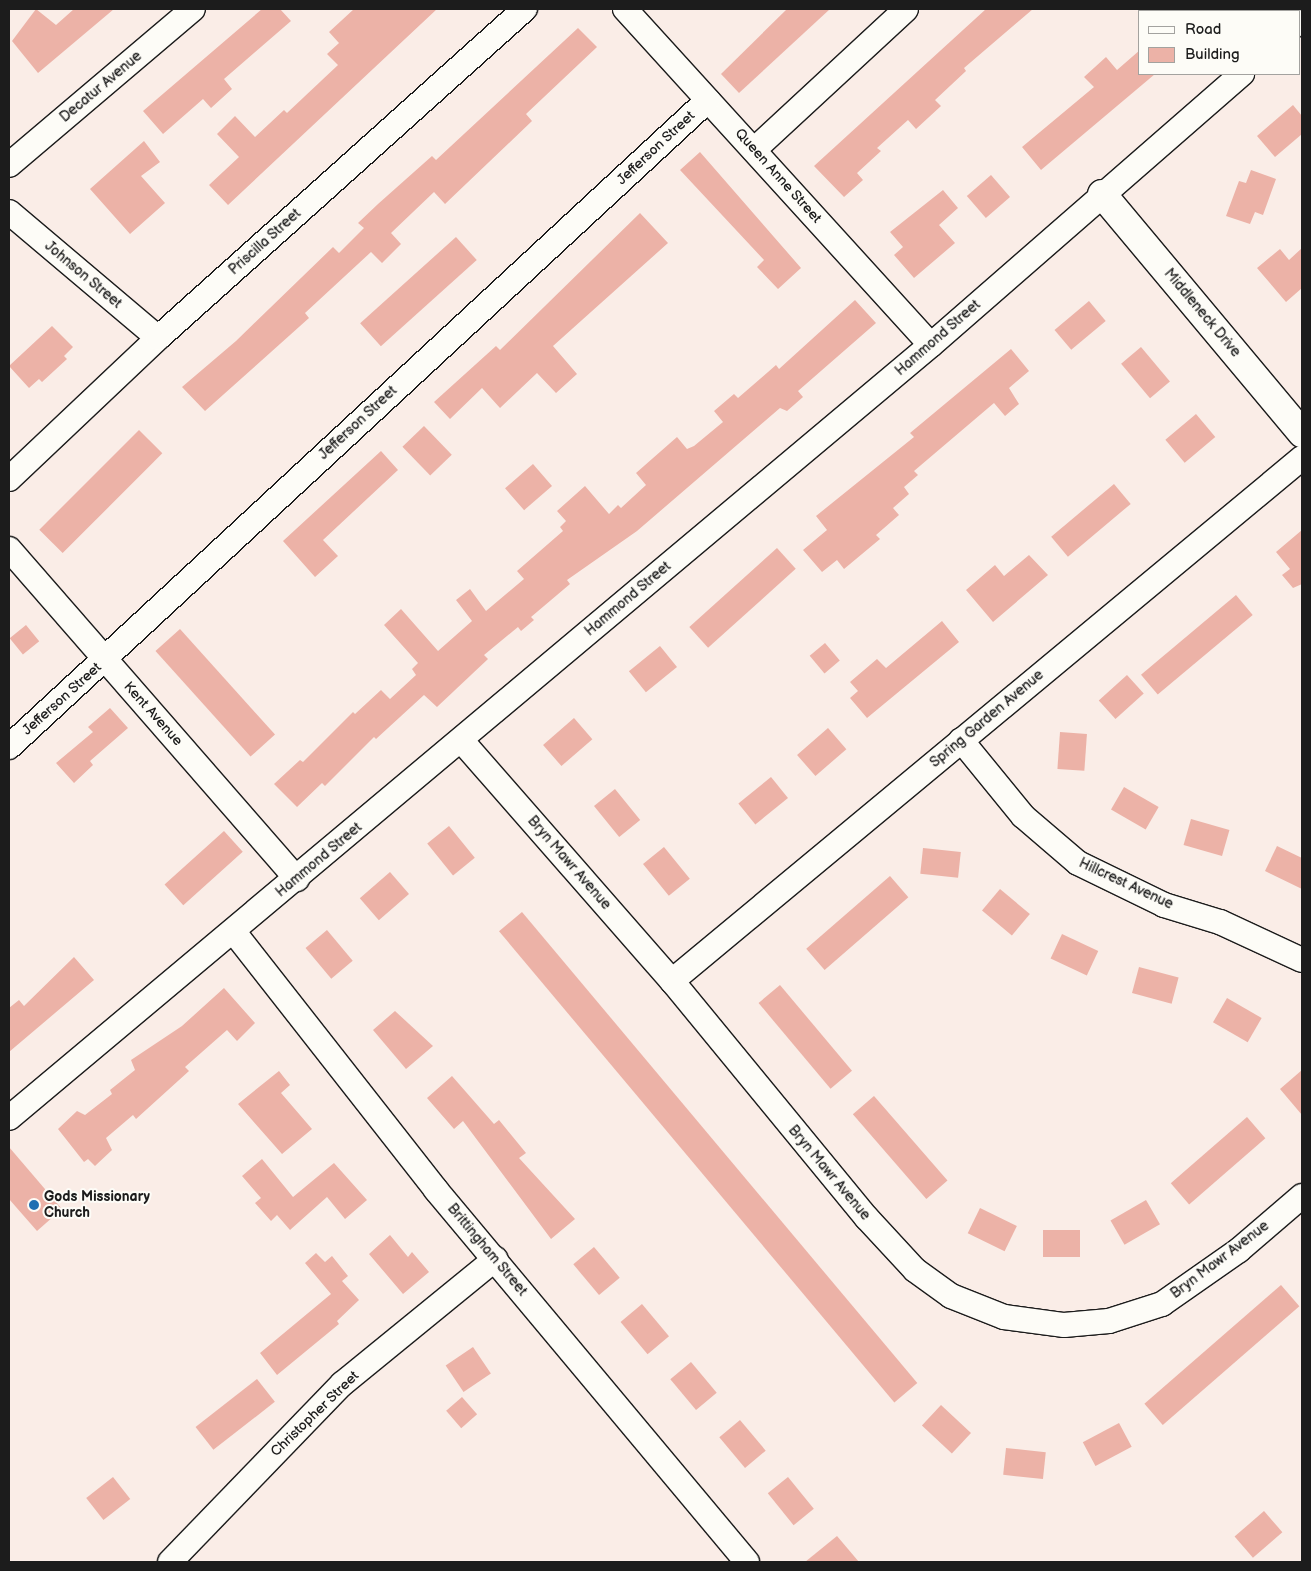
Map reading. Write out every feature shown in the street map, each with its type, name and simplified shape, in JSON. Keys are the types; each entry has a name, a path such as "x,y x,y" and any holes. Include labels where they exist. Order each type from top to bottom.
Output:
{"street":[{"name":"Decatur Avenue","path":"9,165 192,9"},
{"name":"Priscilla Street","path":"9,479 158,338 524,9"},
{"name":"Queen Anne Street","path":"624,9 931,345"},
{"path":"754,150 906,9"},
{"name":"Hammond Street","path":"9,1118 234,932 931,345 1241,75"},
{"name":"Jefferson Street","path":"9,747 708,100"},
{"name":"Middleneck Drive","path":"1102,194 1302,433"},
{"name":"Johnson Street","path":"9,212 158,338"},
{"name":"Spring Garden Avenue","path":"672,981 1302,458"},
{"name":"Kent Avenue","path":"9,549 104,661 297,878"},
{"name":"Bryn Mawr Avenue","path":"460,740 672,981 797,1136 915,1270 951,1296 1004,1317 1064,1325 1109,1321 1162,1304 1239,1250 1302,1196"},
{"name":"Hillcrest Avenue","path":"961,740 1023,816 1078,863 1164,905 1220,922 1302,960"},
{"name":"Brittingham Street","path":"234,932 495,1259 747,1562"},
{"name":"Christopher Street","path":"170,1562 342,1384 495,1259"}],"building":[{"path":"36,9 56,25 74,9 114,9 38,73 12,41"},
{"path":"262,9 280,9 291,21 224,79 232,89 211,108 203,99 163,134 143,111"},
{"path":"354,9 437,9 228,205 209,185 239,157 217,134 235,116 255,137 284,110 287,113 338,65 327,54 339,43 329,32"},
{"path":"787,9 830,9 739,93 721,74"},
{"path":"986,9 1033,9 964,68 966,71 935,100 941,106 916,129 908,120 877,148 881,151 857,173 863,180 844,197 814,166"},
{"path":"578,28 597,47 526,114 532,121 445,204 434,192 391,233 401,244 382,263 371,252 305,313 309,318 205,411 182,387 236,341 333,247 339,253 364,228 358,223 378,204 432,156 436,160"},
{"path":"1138,52 1138,75 1154,75 1041,170 1022,147 1094,87 1084,77 1106,57 1117,70"},
{"path":"1293,105 1302,116 1302,134 1275,157 1257,136"},
{"path":"144,141 160,162 141,176 165,203 130,234 90,189"},
{"path":"700,152 801,268 778,289 757,267 764,260 680,170"},
{"path":"1251,170 1276,179 1263,215 1255,212 1250,224 1226,216 1239,181 1246,183"},
{"path":"991,175 1010,197 986,218 967,196"},
{"path":"943,190 958,208 939,225 955,243 914,278 894,255 903,247 890,232"},
{"path":"640,213 668,243 553,346 577,374 556,393 537,373 500,408 482,388 450,419 434,402 496,346 500,350"},
{"path":"456,237 477,260 381,346 360,323"},
{"path":"1302,248 1302,288 1286,302 1257,268 1280,249 1289,260"},
{"path":"855,300 876,323 798,391 803,397 787,411 780,408 637,531 567,580 570,584 531,617 534,620 521,631 518,627 484,655 488,659 437,707 424,695 376,739 374,737 325,786 322,783 297,807 274,784 300,760 303,762 353,712 355,714 381,690 390,699 416,675 412,669 418,663 384,625 401,609 438,651 472,621 456,600 470,589 486,611 524,579 517,571 563,531 560,527 566,521 557,511 585,486 609,514 618,505 621,508 646,485 636,473 677,437 687,449 694,446 723,422 714,411 734,394 738,398 776,365 779,369"},
{"path":"1089,301 1106,321 1071,350 1055,330"},
{"path":"52,326 73,347 64,356 67,359 42,382 39,379 29,388 9,366"},
{"path":"1141,347 1170,381 1150,398 1121,364"},
{"path":"1011,349 1029,371 1009,388 1019,404 1005,416 994,403 914,471 918,475 904,487 909,494 893,508 899,515 876,535 880,539 844,569 837,560 822,572 803,550 827,530 816,516 914,437 910,433"},
{"path":"1196,414 1215,437 1185,463 1165,440"},
{"path":"424,426 452,455 430,476 402,447"},
{"path":"139,430 162,453 63,553 39,530"},
{"path":"381,451 398,470 323,540 338,556 315,577 283,541"},
{"path":"533,464 552,486 524,510 505,488"},
{"path":"1114,484 1131,504 1068,557 1051,537"},
{"path":"1302,530 1302,584 1293,588 1282,575 1290,569 1276,552"},
{"path":"777,548 796,569 708,648 689,627"},
{"path":"1029,555 1048,575 993,622 966,590 995,565 1004,576"},
{"path":"1236,595 1253,615 1158,695 1141,675"},
{"path":"942,621 959,642 867,718 850,698 858,691 850,682 877,659 886,668"},
{"path":"26,625 39,641 23,655 10,638"},
{"path":"180,629 275,735 250,757 155,651"},
{"path":"825,643 840,661 824,673 810,656"},
{"path":"660,646 677,667 646,692 629,671"},
{"path":"1127,675 1144,694 1115,719 1099,700"},
{"path":"110,708 128,728 90,761 93,765 74,783 56,763 93,732 88,727"},
{"path":"574,718 592,739 561,766 543,745"},
{"path":"828,728 846,749 815,776 797,755"},
{"path":"1060,732 1087,734 1084,771 1057,769"},
{"path":"771,777 788,798 755,824 738,803"},
{"path":"1124,787 1159,807 1146,830 1111,810"},
{"path":"615,789 640,820 619,837 594,806"},
{"path":"1191,819 1229,830 1222,856 1184,845"},
{"path":"449,826 475,858 453,875 427,844"},
{"path":"224,831 243,852 183,905 165,885"},
{"path":"1277,846 1302,858 1302,889 1265,871"},
{"path":"664,847 690,879 669,896 643,864"},
{"path":"923,848 961,852 958,878 920,874"},
{"path":"390,872 409,894 379,920 360,898"},
{"path":"890,876 908,897 825,970 806,949"},
{"path":"1000,889 1030,914 1012,936 982,910"},
{"path":"522,912 917,1383 894,1402 499,931"},
{"path":"327,930 353,961 331,979 306,948"},
{"path":"1062,934 1098,951 1087,975 1051,958"},
{"path":"74,957 94,980 9,1052 9,1008 19,1000 24,1006"},
{"path":"1139,967 1179,978 1172,1004 1132,993"},
{"path":"780,985 852,1071 831,1089 759,1003"},
{"path":"224,988 255,1023 237,1041 227,1030 185,1067 189,1071 136,1119 133,1115 106,1138 112,1150 95,1166 88,1159 84,1162 58,1129 77,1111 85,1115 112,1094 110,1090 135,1070 131,1060 182,1026"},
{"path":"1227,998 1262,1018 1248,1042 1213,1022"},
{"path":"395,1011 433,1046 406,1069 373,1030"},
{"path":"1302,1070 1302,1115 1280,1089"},
{"path":"279,1071 290,1085 281,1093 312,1129 282,1154 238,1104"},
{"path":"452,1076 494,1124 499,1120 526,1153 519,1158 575,1219 551,1239 463,1121 454,1129 427,1098"},
{"path":"874,1096 947,1181 926,1199 853,1114"},
{"path":"1247,1117 1265,1138 1189,1204 1171,1183"},
{"path":"9,1147 62,1209 37,1231 9,1199"},
{"path":"262,1159 293,1197 334,1163 367,1200 345,1219 327,1197 290,1230 277,1215 271,1221 255,1203 261,1198 242,1176"},
{"path":"1146,1200 1160,1224 1124,1245 1110,1220"},
{"path":"980,1208 1017,1226 1005,1251 968,1233"},
{"path":"1043,1230 1080,1230 1080,1257 1043,1257"},
{"path":"390,1235 408,1257 412,1252 429,1272 403,1294 369,1254"},
{"path":"594,1247 620,1278 599,1295 573,1264"},
{"path":"316,1253 325,1262 332,1256 348,1276 342,1281 359,1300 337,1321 339,1324 277,1375 260,1353 331,1294 305,1263"},
{"path":"1281,1285 1299,1306 1163,1425 1144,1404"},
{"path":"642,1304 669,1336 648,1354 621,1322"},
{"path":"473,1347 491,1374 464,1392 446,1365"},
{"path":"691,1362 717,1393 696,1410 670,1379"},
{"path":"257,1379 275,1402 213,1450 196,1427"},
{"path":"462,1397 477,1414 461,1428 446,1411"},
{"path":"941,1405 971,1433 952,1453 922,1425"},
{"path":"740,1420 766,1451 745,1468 719,1437"},
{"path":"1119,1423 1132,1447 1095,1466 1083,1442"},
{"path":"1006,1448 1046,1452 1043,1479 1003,1475"},
{"path":"113,1477 130,1499 103,1520 86,1498"},
{"path":"788,1477 814,1509 794,1525 768,1493"},
{"path":"1264,1511 1282,1532 1253,1558 1235,1537"},
{"path":"837,1536 859,1562 805,1562"}],"place":[{"name":"Gods Missionary Church","path":"34,1205"}]}
